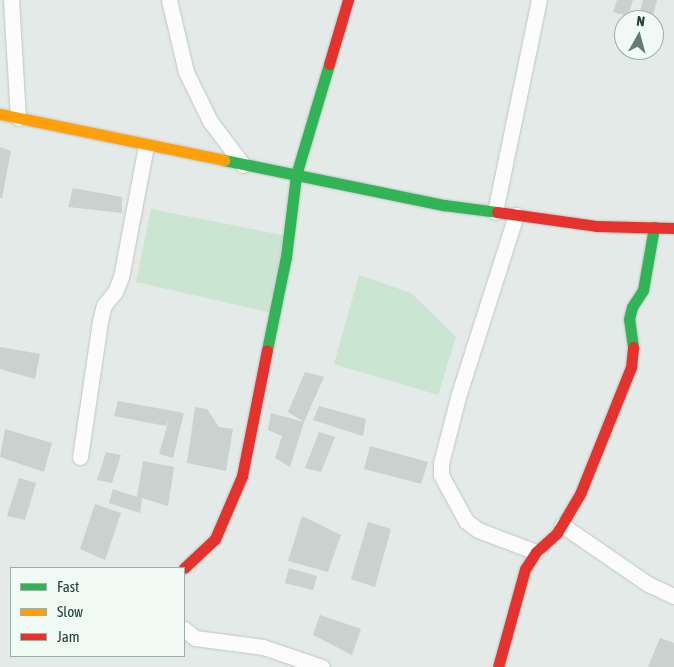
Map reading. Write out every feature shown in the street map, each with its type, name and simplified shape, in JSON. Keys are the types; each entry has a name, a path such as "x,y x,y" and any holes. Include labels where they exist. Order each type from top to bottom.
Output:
{"street":[{"path":"11,0 18,118"},
{"path":"169,0 186,72 210,121 243,165"},
{"path":"185,567 215,539 242,476 286,257 296,175 348,0"},
{"path":"495,212 539,0"},
{"path":"0,114 146,146 444,205 596,226 654,227 674,225"},
{"path":"80,457 100,321 104,305 115,292 121,277 146,146"},
{"path":"516,215 458,397 441,463 441,476 466,521 478,530 536,552"},
{"path":"498,667 525,569 536,552 562,525 580,494 631,367 633,351 629,319 632,307 642,290 654,227"},
{"path":"562,525 648,584 674,596"},
{"path":"185,630 195,638 264,647 322,667"}],"green space":[{"path":"151,209 287,236 273,313 136,282"},
{"path":"359,275 411,293 456,337 438,395 334,364"}],"building":[{"path":"617,0 633,0 630,10 614,10 613,12"},
{"path":"643,0 657,0 654,10 640,10"},
{"path":"0,147 11,151 2,198 0,198"},
{"path":"73,188 122,197 122,213 68,207"},
{"path":"0,347 40,354 35,379 0,369"},
{"path":"305,372 324,377 304,422 288,412"},
{"path":"118,401 184,413 173,458 159,454 169,419 166,426 114,416"},
{"path":"319,406 366,419 363,436 313,420"},
{"path":"195,407 207,409 219,427 233,429 226,471 187,463"},
{"path":"271,413 304,422 290,467 275,458 282,436 268,430"},
{"path":"5,429 52,443 44,472 0,457"},
{"path":"319,432 335,437 321,472 305,468"},
{"path":"370,446 428,462 421,484 364,469"},
{"path":"106,452 121,455 112,483 97,480"},
{"path":"143,461 174,467 168,506 142,498 140,513 109,503 113,489 137,497"},
{"path":"19,478 36,483 25,520 7,516"},
{"path":"95,504 121,513 105,560 80,549"},
{"path":"302,516 341,535 328,572 288,561"},
{"path":"368,522 391,529 375,587 351,579"},
{"path":"289,568 317,576 313,590 285,583"},
{"path":"320,615 361,629 352,655 313,635"},
{"path":"660,638 674,643 674,667 648,667"}],"traffic: fast":[{"path":"267,350 286,257 296,175 329,64"},
{"path":"224,160 444,205 497,212"},
{"path":"633,347 629,319 632,307 643,290 654,227"}],"traffic: slow":[{"path":"0,114 224,160"}],"traffic: jam":[{"path":"329,64 348,0"},
{"path":"497,212 596,226 674,228"},
{"path":"498,667 525,569 536,552 557,533 580,494 631,367 633,347"},
{"path":"185,567 215,539 242,476 267,350"}]}
